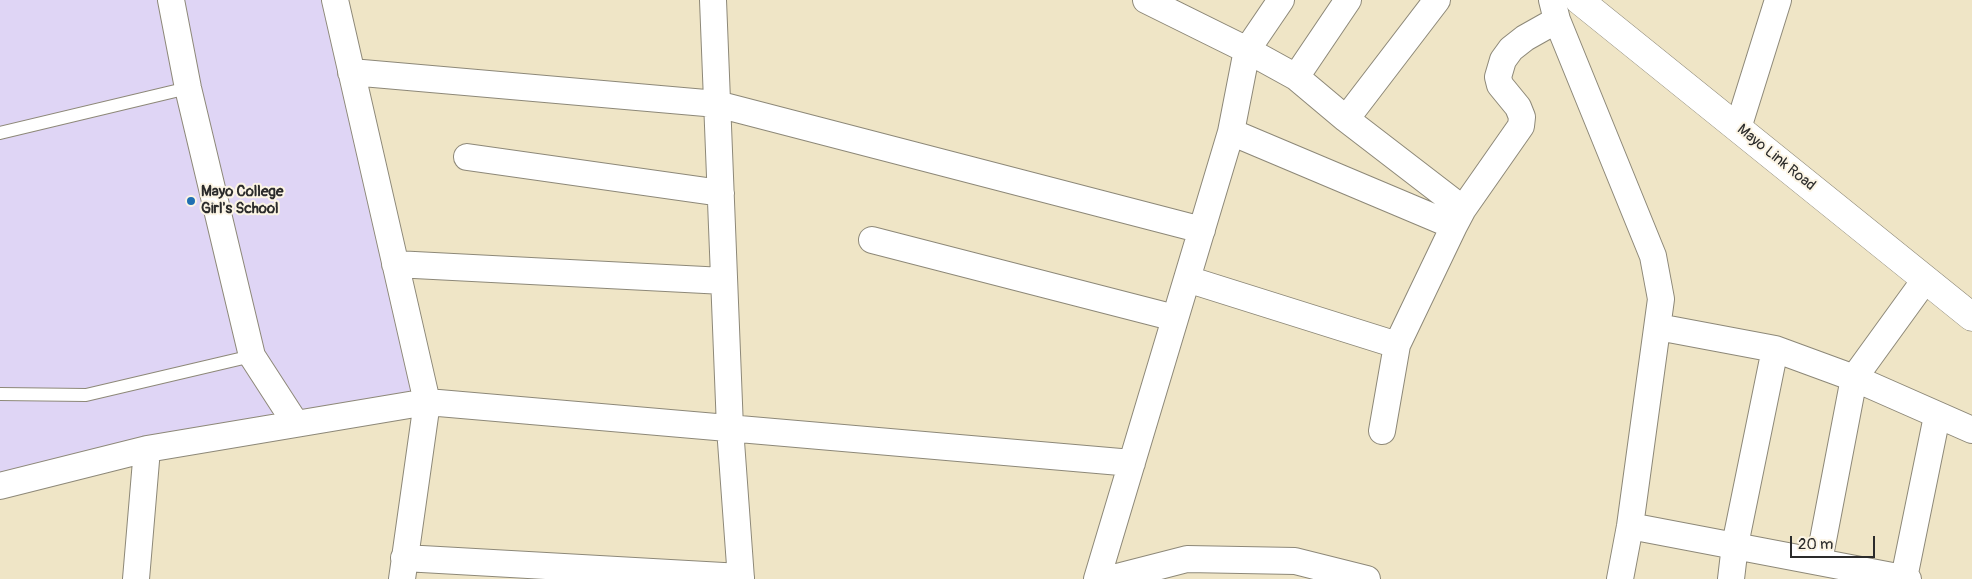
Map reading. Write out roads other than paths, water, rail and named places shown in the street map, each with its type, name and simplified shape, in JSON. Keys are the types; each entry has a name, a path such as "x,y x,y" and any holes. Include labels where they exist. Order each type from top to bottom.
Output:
{"street":[{"path":"171,0 188,88 252,356 296,424"},
{"path":"335,0 427,402 403,568 741,578 730,428 713,0"},
{"path":"1146,0 1247,50 1296,77 1458,217"},
{"path":"1097,579 1231,132 1247,50 1281,0"},
{"path":"1296,77 1348,0"},
{"path":"1346,119 1437,0"},
{"name":"Mayo Link Road","path":"1579,0 1972,317"},
{"path":"1738,128 1778,0"},
{"path":"1382,431 1397,345 1458,217 1521,126 1522,117 1518,107 1500,84 1498,77 1503,60 1555,10 1653,256 1661,299 1630,526 1620,579"},
{"path":"351,72 717,104 1202,230"},
{"path":"1231,132 1458,217"},
{"path":"467,157 721,193"},
{"path":"872,240 1175,318"},
{"path":"396,264 724,280"},
{"path":"1187,279 1397,345"},
{"path":"1819,561 1854,378 1925,280"},
{"path":"1658,327 1775,348 1854,378 1972,430"},
{"path":"1731,579 1735,545 1775,348"},
{"path":"0,486 147,449 427,402 1132,463"},
{"path":"1630,526 1906,579 1937,416"},
{"path":"136,579 147,449"},
{"path":"1109,579 1187,559 1367,579"}],"lane":[{"path":"0,133 188,88"},
{"path":"0,394 86,395 252,356"}],"place":[{"name":"Mayo College Girl's School","path":"191,201"}]}
